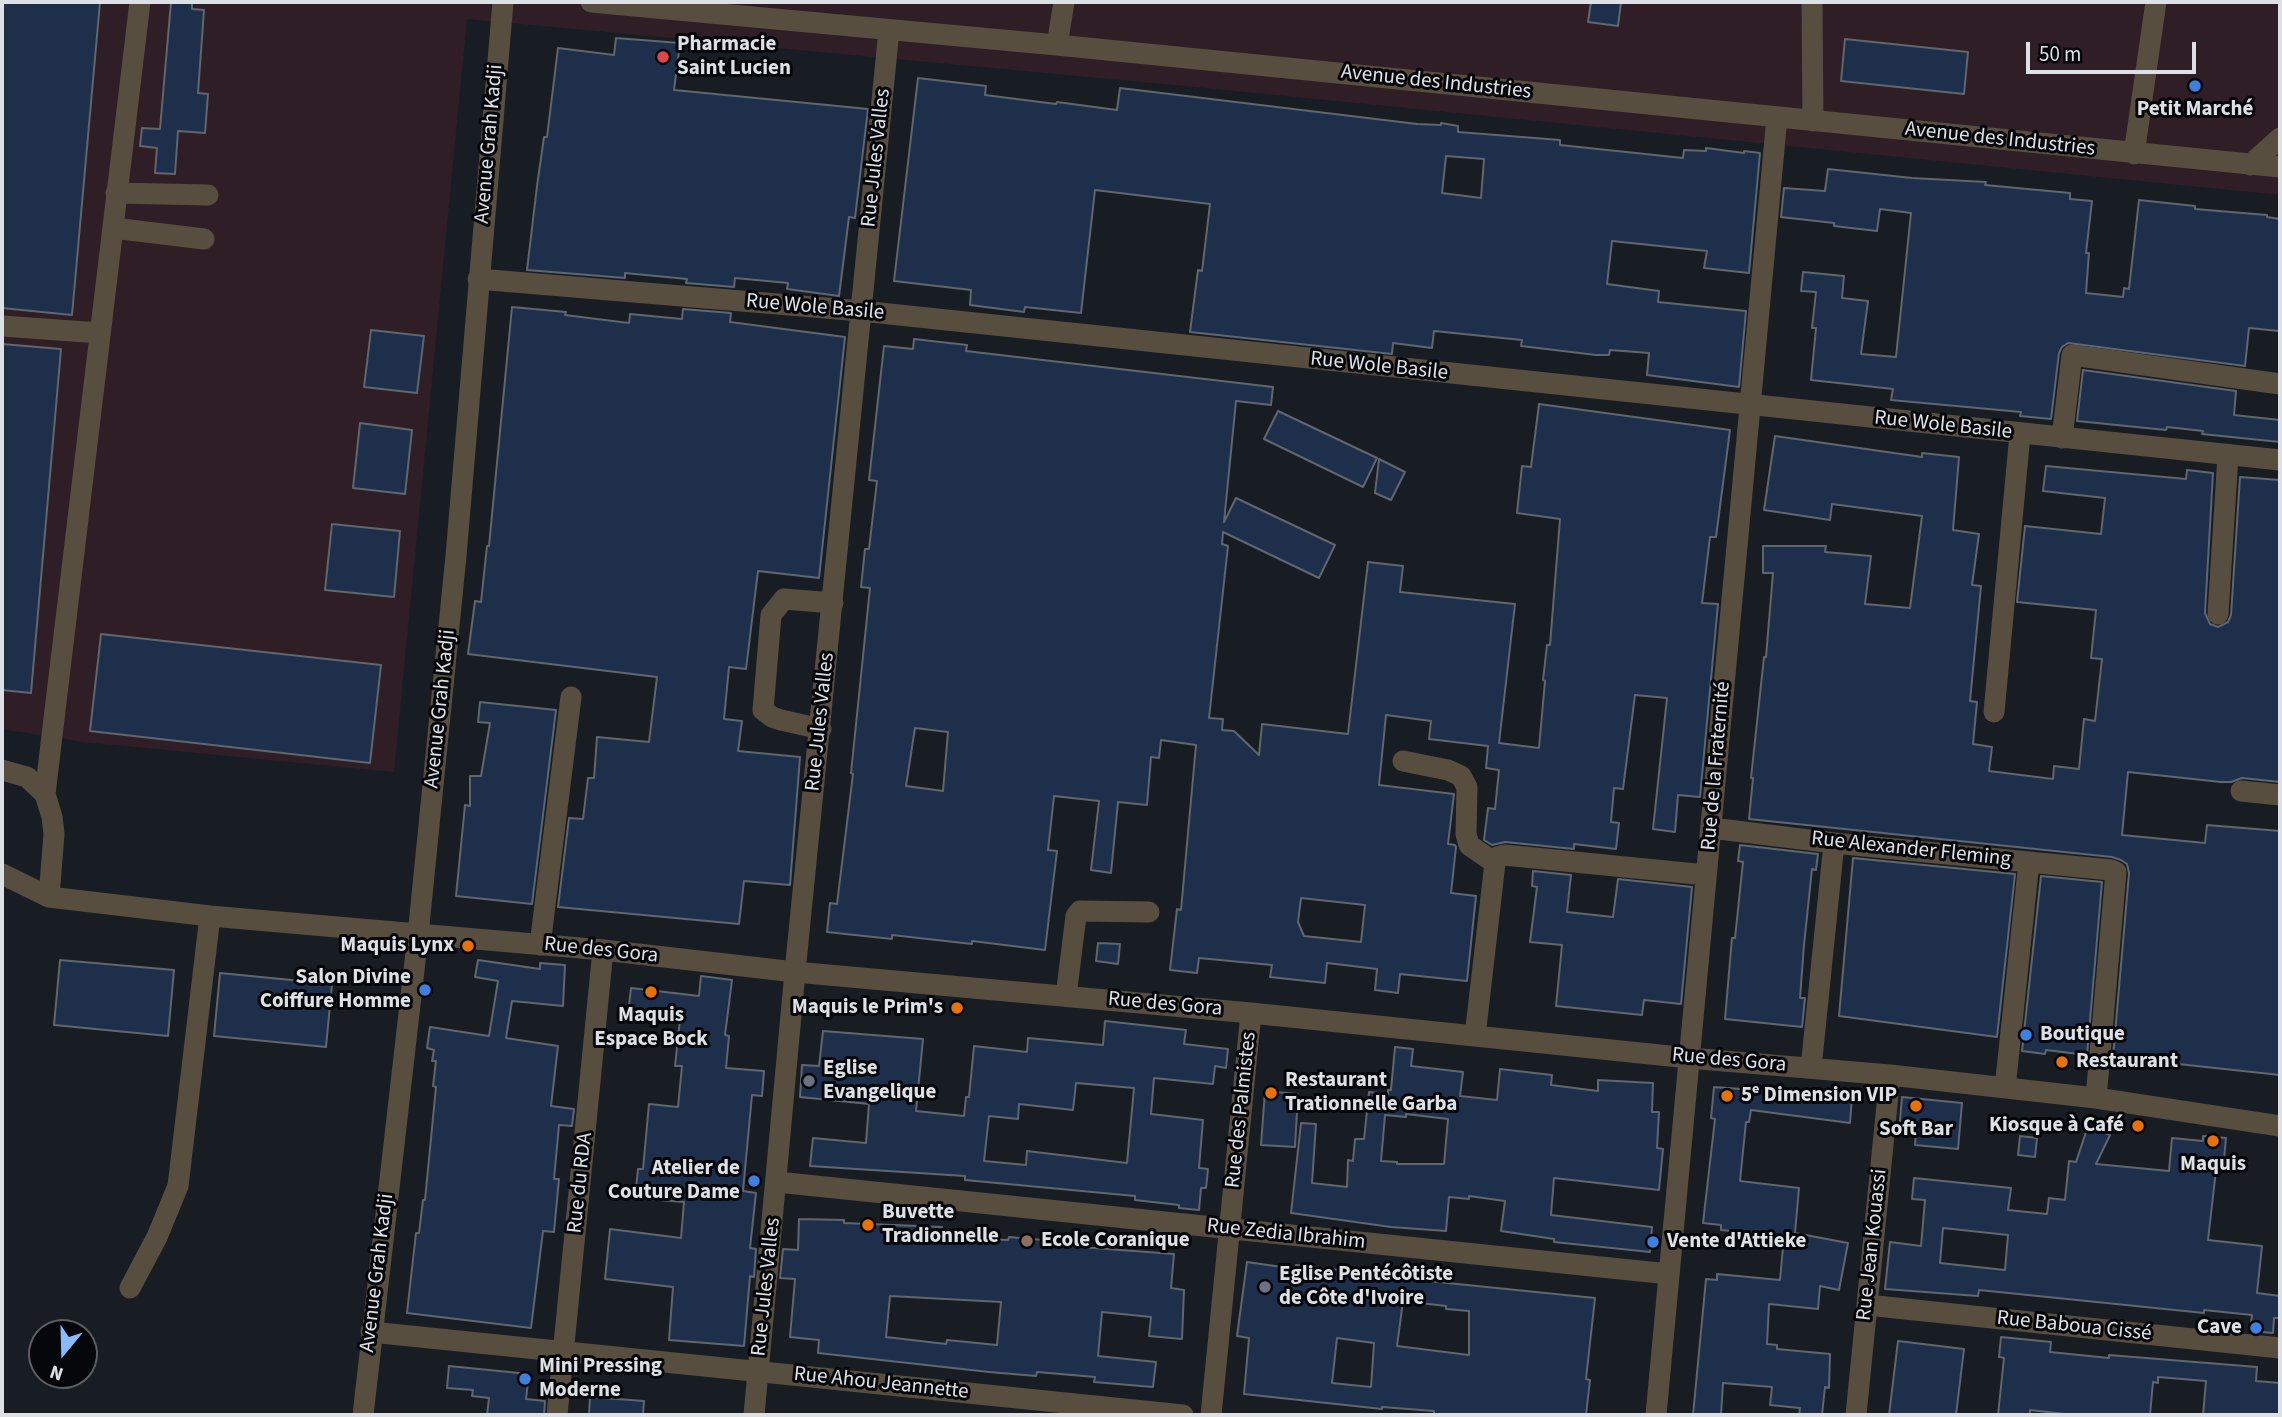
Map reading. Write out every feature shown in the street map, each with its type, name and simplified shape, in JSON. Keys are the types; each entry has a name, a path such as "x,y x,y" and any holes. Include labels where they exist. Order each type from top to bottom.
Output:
{"street":[{"path":"44,794 140,2"},
{"name":"Avenue Grah Kadji","path":"363,1415 418,935 456,556 503,2"},
{"name":"Avenue des Industries","path":"591,2 2280,167"},
{"path":"1057,46 1064,2"},
{"path":"1812,2 1813,121"},
{"path":"2134,154 2156,2"},
{"name":"Rue Jules Valles","path":"754,1415 795,972 889,30"},
{"name":"Rue de la Fraternité","path":"1656,1415 1777,117"},
{"path":"2250,165 2280,138"},
{"path":"116,193 208,195"},
{"path":"113,228 204,239"},
{"name":"Rue Wole Basile","path":"478,279 862,312 2280,460"},
{"path":"2,326 100,333"},
{"path":"2062,438 2072,355 2280,384"},
{"path":"1994,712 2020,434"},
{"path":"2218,614 2228,455"},
{"path":"821,729 781,720 763,710 771,615 776,606 784,600 833,603"},
{"path":"540,945 570,697"},
{"path":"1403,761 1448,770 1461,776 1467,787 1466,834 1469,845 1494,863"},
{"path":"2,770 27,777 44,794 52,817 54,834 49,897"},
{"path":"2241,791 2280,795"},
{"name":"Rue Alexander Fleming","path":"1711,828 2116,872 2096,1098"},
{"path":"1811,1068 1834,843"},
{"path":"1475,1036 1494,863 1497,858 1504,855 1706,875"},
{"path":"2005,1088 2029,862"},
{"name":"Rue des Gora","path":"2,874 49,897 210,916 603,950 795,972 1890,1075 2096,1098 2280,1126"},
{"path":"1066,996 1076,916 1080,911 1149,912"},
{"path":"130,1288 157,1237 178,1186 210,916"},
{"name":"Rue du RDA","path":"557,1415 603,950"},
{"name":"Rue des Palmistes","path":"1211,1415 1251,1013"},
{"name":"Rue Jean Kouassi","path":"1856,1415 1890,1075"},
{"name":"Rue Zedia Ibrahim","path":"777,1182 1669,1274"},
{"name":"Rue Baboua Cissé","path":"1867,1305 2280,1348"},
{"name":"Rue Ahou Jeannette","path":"371,1332 1183,1415"}],"shaded area":[{"path":"2,2 2280,2 2280,195 1206,88 467,19 394,772 83,742 2,729"}],"building":[{"path":"2,2 100,2 72,315 2,308"},
{"path":"171,2 192,2 192,9 204,10 198,93 208,94 205,133 178,131 175,174 155,173 157,148 140,146 142,128 160,129"},
{"path":"1591,2 1621,2 1618,26 1588,22"},
{"path":"616,38 680,43 674,90 868,109 855,218 849,217 839,296 787,289 788,283 735,278 734,287 686,283 687,279 625,273 625,278 527,270 558,48 614,55"},
{"path":"1845,39 1968,52 1964,94 1841,81"},
{"path":"918,78 986,86 985,95 1117,110 1120,88 1417,124 1441,123 1458,126 1458,132 1560,140 1560,145 1683,158 1684,150 1706,151 1706,148 1760,153 1749,273 1704,268 1707,251 1612,241 1607,284 1659,291 1658,302 1746,311 1739,387 1647,375 1649,353 1610,350 1609,355 1596,355 1521,346 1522,340 1434,331 1432,348 1393,343 1392,354 1190,332 1198,270 1202,271 1210,204 1095,190 1081,313 1025,307 1024,312 970,305 971,290 894,281","holes":["1446,156 1484,159 1481,198 1442,193"]},
{"path":"1828,169 1986,182 1985,185 2070,193 2070,199 2092,201 2086,253 2089,253 2086,293 2123,297 2124,288 2129,289 2139,200 2195,206 2195,209 2267,215 2280,219 2279,331 2249,328 2245,366 2068,343 2059,353 2051,419 2020,416 2021,412 1891,400 1893,389 1811,380 1816,292 1801,291 1803,272 1844,276 1842,298 1868,301 1861,354 1896,357 1911,213 1880,209 1877,231 1781,217 1784,188 1825,191"},
{"path":"512,307 566,312 565,315 629,323 630,314 682,319 683,309 731,313 730,322 845,337 819,578 758,571 746,669 729,667 724,719 742,721 738,751 800,757 790,885 744,881 739,924 558,907 569,818 583,819 588,778 594,778 597,737 649,742 657,677 468,654 475,601 481,602 489,546"},
{"path":"371,330 424,336 417,393 364,387"},
{"path":"914,339 967,345 966,351 1273,387 1271,405 1236,401 1224,522 1236,498 1335,545 1319,578 1223,532 1222,544 1228,546 1209,718 1223,719 1222,730 1234,731 1259,755 1262,724 1348,734 1368,562 1403,566 1400,592 1515,604 1499,743 1539,748 1543,680 1547,645 1550,645 1560,519 1517,513 1522,466 1531,467 1539,404 1730,430 1716,537 1710,537 1702,603 1718,604 1700,797 1678,795 1675,832 1653,829 1667,698 1635,695 1623,789 1614,788 1611,822 1619,823 1616,849 1574,844 1574,849 1505,842 1492,845 1484,840 1488,808 1495,809 1499,770 1486,768 1488,746 1429,739 1431,721 1386,715 1379,785 1454,794 1448,844 1456,847 1451,893 1476,896 1467,981 1400,974 1398,993 1375,990 1377,969 1327,963 1325,983 1270,977 1272,965 1199,958 1197,973 1170,970 1177,909 1181,910 1196,745 1161,740 1159,758 1151,757 1147,805 1118,802 1111,873 1091,870 1099,801 1054,796 1048,850 1057,851 1045,950 972,941 972,944 892,935 892,939 827,932 830,903 837,904 853,774 870,588 861,587 865,549 869,549 877,481 869,480 884,346 913,349","holes":["915,728 948,732 943,791 906,786","1301,898 1365,905 1361,942 1304,936 1298,922"]},
{"path":"2,344 61,349 31,693 2,690"},
{"path":"2083,370 2236,391 2234,415 2280,420 2280,442 2202,434 2203,431 2167,427 2166,430 2077,421"},
{"path":"1278,411 1377,458 1363,487 1264,439"},
{"path":"360,423 412,430 405,494 353,488"},
{"path":"1775,436 1922,457 1922,453 1959,457 1953,530 1979,534 1972,585 1981,586 1970,701 1977,702 1973,744 1992,747 1989,771 2053,779 2054,766 2079,769 2084,719 2095,721 2102,659 2091,658 2096,610 2017,602 2025,526 2101,534 2105,498 2043,491 2046,466 2186,479 2187,470 2213,473 2205,613 2210,624 2218,627 2228,622 2231,615 2240,477 2280,480 2280,782 2242,778 2221,782 2128,772 2122,835 2205,843 2207,825 2280,831 2280,1075 2113,1057 2129,873 2127,864 2121,860 1749,819 1773,573 1763,573 1763,546 1826,546 1825,552 1871,556 1865,604 1910,608 1922,516 1832,504 1830,520 1764,510"},
{"path":"1379,459 1405,472 1391,500 1375,493"},
{"path":"332,524 400,531 394,597 325,590"},
{"path":"101,634 381,665 370,763 90,731"},
{"path":"480,702 556,710 532,904 456,896 465,805 470,806 470,776 481,776 490,723 478,722"},
{"path":"1740,845 1818,854 1816,870 1812,869 1804,945 1800,998 1805,998 1802,1027 1725,1019 1732,938 1735,938 1743,862 1738,861"},
{"path":"1853,858 2015,874 1997,1037 1839,1016"},
{"path":"1533,871 1571,875 1567,912 1613,917 1618,879 1692,887 1681,1004 1644,1000 1642,1015 1556,1006 1562,945 1530,942 1537,887 1532,886"},
{"path":"2041,876 2102,882 2087,1055 2046,1050 2045,1054 2022,1051"},
{"path":"1098,943 1120,944 1118,964 1096,961"},
{"path":"60,960 174,970 168,1036 54,1025"},
{"path":"478,960 540,969 540,963 565,965 563,1006 512,1001 506,1038 558,1046 551,1106 574,1109 572,1126 559,1125 554,1179 559,1179 554,1232 543,1231 531,1328 407,1313 416,1233 419,1233 425,1200 436,1087 433,1086 436,1061 432,1061 434,1050 427,1048 430,1027 489,1036 498,981 475,977"},
{"path":"220,973 332,984 326,1047 214,1036"},
{"path":"701,976 732,980 725,1035 729,1036 726,1068 764,1071 762,1096 752,1095 743,1191 756,1193 750,1248 756,1249 754,1277 750,1276 744,1346 669,1340 673,1287 605,1279 610,1229 681,1238 684,1202 635,1198 638,1169 643,1169 649,1104 678,1107 682,1066 675,1066 680,1019 628,1014 631,988 699,996"},
{"path":"1105,1021 1186,1030 1184,1044 1228,1049 1226,1068 1215,1066 1213,1084 1154,1078 1151,1114 1203,1120 1199,1168 1208,1169 1206,1188 1201,1188 1199,1210 1135,1200 1135,1196 965,1180 965,1176 810,1166 813,1138 866,1143 869,1104 800,1097 802,1065 819,1066 823,1031 923,1039 916,1111 964,1116 966,1097 969,1097 974,1046 1027,1052 1028,1038 1103,1045","holes":["1076,1083 1134,1088 1127,1163 1027,1151 1026,1165 984,1161 989,1116 1018,1119 1019,1104 1073,1110"]},
{"path":"1395,1047 1413,1049 1411,1066 1463,1072 1460,1096 1497,1100 1500,1069 1552,1075 1551,1085 1598,1091 1598,1080 1653,1083 1652,1112 1659,1112 1657,1148 1663,1149 1659,1190 1554,1178 1551,1215 1652,1227 1650,1252 1554,1242 1554,1239 1501,1231 1505,1201 1469,1196 1469,1199 1449,1197 1446,1231 1391,1227 1291,1213 1301,1123 1316,1124 1312,1183 1347,1187 1348,1160 1353,1161 1355,1139 1364,1139 1369,1092 1388,1094 1388,1090 1391,1090","holes":["1406,1114 1448,1119 1444,1164 1397,1164 1381,1161 1385,1115 1406,1117"]},
{"path":"1714,1087 1852,1097 1850,1123 1751,1110 1749,1122 1746,1122 1740,1181 1799,1188 1795,1233 1848,1243 1839,1290 1820,1286 1818,1309 1769,1304 1767,1344 1777,1345 1777,1349 1830,1354 1829,1388 1825,1387 1822,1415 1799,1415 1800,1408 1770,1405 1772,1387 1723,1383 1721,1415 1693,1415 1706,1279 1717,1280 1717,1274 1780,1280 1784,1236 1721,1230 1721,1225 1703,1223 1715,1119 1711,1118"},
{"path":"1265,1091 1298,1094 1295,1147 1261,1145"},
{"path":"1902,1097 1962,1103 1958,1149 1915,1145 1916,1133 1899,1132"},
{"path":"2088,1126 2110,1135 2096,1164 2169,1171 2172,1138 2203,1141 2203,1136 2226,1138 2223,1170 2216,1170 2208,1240 2262,1246 2257,1293 2280,1296 2280,1318 2274,1318 2273,1333 2250,1331 2252,1315 2204,1310 2204,1313 1979,1290 1978,1296 1885,1289 1890,1242 1921,1246 1925,1200 1912,1199 1914,1178 2011,1188 2008,1210 2047,1214 2049,1198 2065,1200 2069,1161 2076,1162","holes":["1943,1228 2008,1235 2005,1270 1940,1263"]},
{"path":"2020,1136 2037,1138 2035,1157 2018,1155"},
{"path":"799,1219 942,1227 941,1237 1008,1240 1009,1237 1054,1241 1054,1245 1174,1254 1171,1288 1184,1290 1182,1339 1149,1336 1151,1317 1102,1312 1098,1356 1156,1362 1153,1387 1094,1382 1095,1377 1037,1372 1036,1376 989,1372 818,1353 819,1340 790,1337 795,1279 780,1278 783,1249 798,1250","holes":["890,1296 1001,1302 997,1345 947,1340 946,1344 886,1337"]},
{"path":"1247,1262 1595,1298 1586,1379 1590,1380 1586,1415 1434,1415 1434,1411 1382,1409 1244,1394 1249,1338 1237,1336","holes":["1403,1301 1469,1311 1469,1355 1397,1346","1337,1338 1374,1343 1371,1387 1332,1383"]},
{"path":"2001,1337 2051,1342 2050,1352 2257,1367 2256,1381 2280,1383 2280,1415 2203,1415 2206,1381 2158,1377 2158,1383 2153,1382 2150,1415 2074,1415 2030,1410 2030,1415 1998,1415 2004,1358 1999,1357"},
{"path":"1898,1341 1964,1349 1956,1415 1889,1415"},
{"path":"449,1366 529,1374 526,1399 545,1401 544,1415 487,1415 489,1398 472,1396 473,1390 447,1388"},
{"path":"590,1397 644,1401 643,1415 589,1415"}],"place":[{"name":"Pharmacie Saint Lucien","path":"663,57"},
{"name":"Petit Marché","path":"2195,86"},
{"name":"Maquis Lynx","path":"468,946"},
{"name":"Salon Divine Coiffure Homme","path":"425,990"},
{"name":"Maquis Espace Bock","path":"651,992"},
{"name":"Maquis le Prim's","path":"957,1008"},
{"name":"Boutique","path":"2026,1035"},
{"name":"Restaurant","path":"2062,1062"},
{"name":"Eglise Evangelique","path":"809,1081"},
{"name":"Restaurant Trationnelle Garba","path":"1271,1093"},
{"name":"5ᵉ Dimension VIP","path":"1727,1096"},
{"name":"Soft Bar","path":"1916,1106"},
{"name":"Kiosque à Café","path":"2138,1126"},
{"name":"Maquis","path":"2213,1141"},
{"name":"Atelier de Couture Dame","path":"754,1181"},
{"name":"Buvette Tradionnelle","path":"868,1225"},
{"name":"Ecole Coranique","path":"1027,1241"},
{"name":"Vente d'Attieke","path":"1653,1242"},
{"name":"Eglise Pentécôtiste de Côte d'Ivoire","path":"1265,1287"},
{"name":"Cave","path":"2256,1328"},
{"name":"Mini Pressing Moderne","path":"525,1379"}]}
